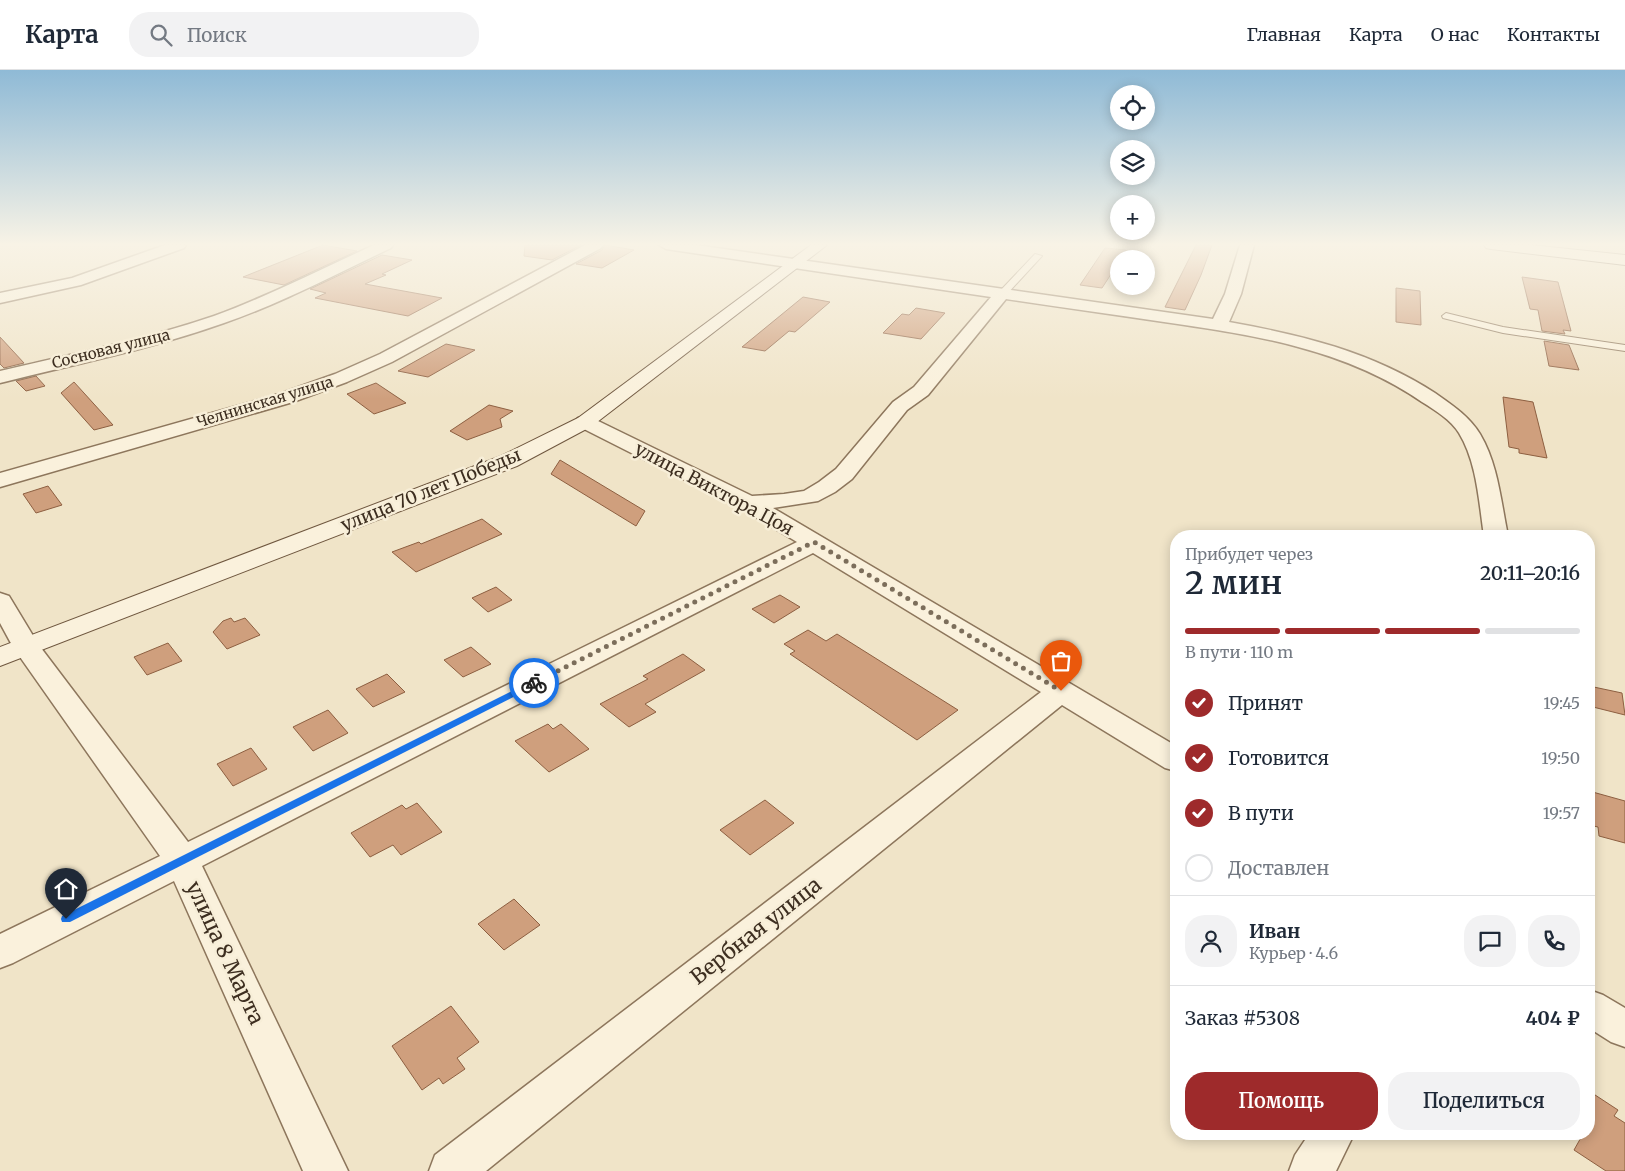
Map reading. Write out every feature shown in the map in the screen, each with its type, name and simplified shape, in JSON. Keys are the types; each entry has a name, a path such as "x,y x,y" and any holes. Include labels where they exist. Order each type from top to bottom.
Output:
{"street":[{"name":"Сосновая улица","path":"0,377 175,333 221,318 275,296"},
{"name":"Челнинская улица","path":"0,480 286,398 341,378 386,358 501,296"},
{"name":"улица 70 лет Победы","path":"13,652 509,461 585,422 753,296"},
{"path":"748,503 784,501 810,496 827,488 844,474 900,406 922,391 1000,296"},
{"path":"1026,296 1219,325 1307,341 1376,366 1402,379 1451,413 1470,433 1479,456 1495,530"},
{"path":"1219,325 1233,296"},
{"name":"улица Виктора Цоя","path":"585,422 748,503 1170,756"},
{"path":"0,952 814,542"},
{"name":"улица 8 Марта","path":"0,601 13,652 182,860 326,1171"},
{"name":"Вербная улица","path":"451,1171 1061,691"},
{"path":"1595,1011 1625,1029"},
{"path":"1311,1171 1329,1140"}],"lane":[{"path":"1446,316 1503,330 1625,348"}],"building":[{"path":"319,296 433,296 442,298 408,316 315,298"},
{"path":"1170,296 1191,296 1185,310 1165,307"},
{"path":"1396,296 1420,296 1421,325 1396,322"},
{"path":"1527,296 1562,296 1571,331 1563,330 1565,334 1542,331 1538,310 1530,309"},
{"path":"803,297 830,302 795,332 789,331 765,351 742,347"},
{"path":"916,308 945,313 921,339 883,333 902,314 909,315"},
{"path":"0,337 24,363 4,368 0,364"},
{"path":"1544,341 1569,345 1579,370 1549,366"},
{"path":"446,344 475,350 428,377 398,371"},
{"path":"36,376 45,386 26,391 16,381"},
{"path":"74,382 113,425 94,430 61,393"},
{"path":"376,383 406,403 374,414 347,394"},
{"path":"1503,397 1533,402 1547,458 1519,453 1519,449 1509,447"},
{"path":"489,405 513,411 500,419 502,427 467,440 450,431"},
{"path":"560,460 645,511 636,526 551,474"},
{"path":"48,486 62,505 36,513 23,494"},
{"path":"482,519 502,534 416,572 392,552 419,542 421,544"},
{"path":"496,587 512,600 488,612 472,598"},
{"path":"780,595 800,607 774,623 752,609"},
{"path":"231,618 234,622 245,618 260,635 227,649 213,632 223,621"},
{"path":"808,630 826,641 837,634 958,710 917,740 790,654 795,651 784,644"},
{"path":"168,643 182,661 147,675 134,657"},
{"path":"471,647 491,664 463,677 444,660"},
{"path":"683,654 705,670 645,704 656,712 629,727 600,704 648,679 643,676"},
{"path":"387,674 405,692 373,707 356,689"},
{"path":"1595,687 1622,693 1625,715 1595,708"},
{"path":"328,710 348,733 313,751 293,727"},
{"path":"548,724 553,729 561,724 589,749 549,772 515,741"},
{"path":"251,748 267,769 233,786 217,764"},
{"path":"1595,793 1625,801 1625,843 1599,836 1598,827 1595,826"},
{"path":"765,800 794,823 750,855 720,830"},
{"path":"417,803 442,832 401,855 393,845 370,857 351,833 402,805 406,809"},
{"path":"514,899 540,925 504,950 478,924"},
{"path":"451,1006 479,1042 457,1058 465,1069 443,1084 439,1078 422,1090 392,1046"},
{"path":"1595,1095 1618,1110 1614,1116 1625,1123 1625,1171 1606,1171 1574,1150 1580,1140 1595,1140"}],"way so far":[{"path":"534,683 814,542 1061,691"}],"route":[{"path":"66,919 534,683"}]}
